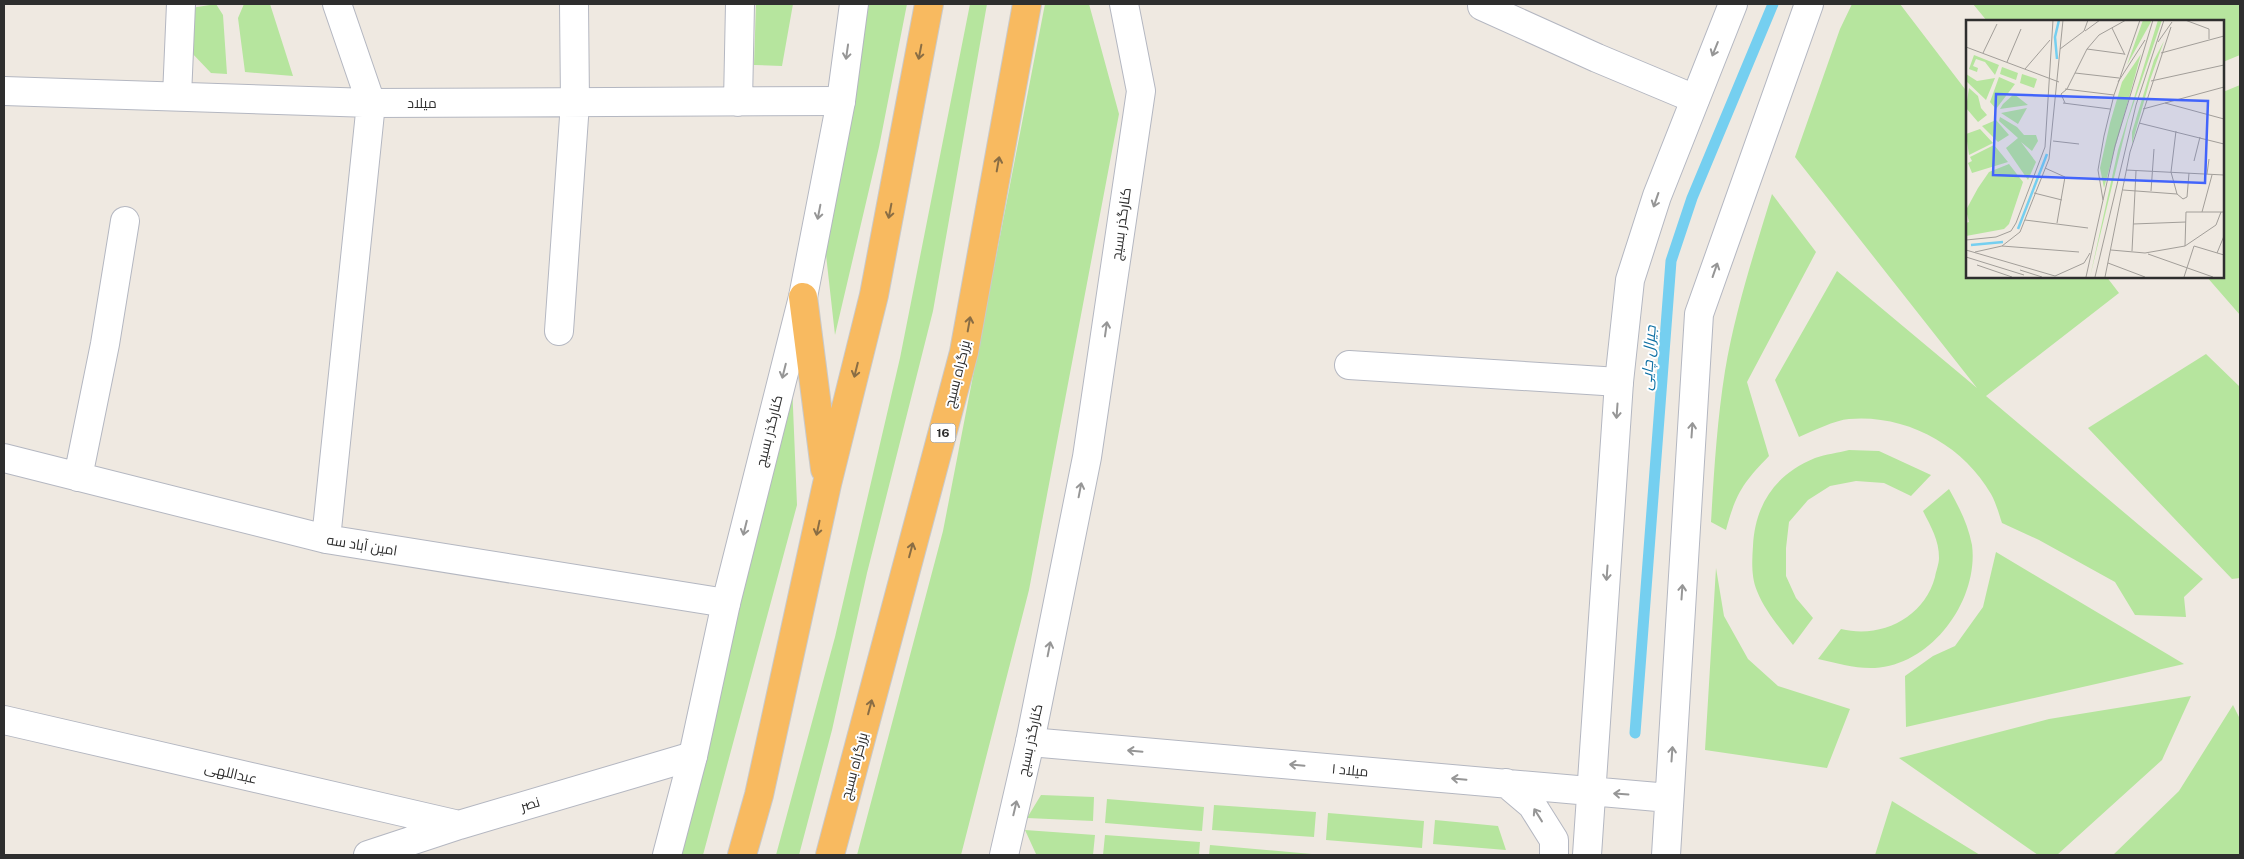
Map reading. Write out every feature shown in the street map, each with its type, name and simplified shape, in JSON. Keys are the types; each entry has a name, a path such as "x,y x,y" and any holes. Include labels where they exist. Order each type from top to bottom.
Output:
{"highway":[{"path":"742,855 759,795 827,484 874,294 929,4"},
{"name":"بزرگراه بسیج","path":"830,855 964,352 1027,4"},
{"path":"803,297 827,484"}],"street":[{"path":"177,96 181,4"},
{"path":"326,539 371,103 337,4"},
{"path":"560,332 575,103 574,4"},
{"path":"738,102 740,4"},
{"name":"کنارگذر بسیج","path":"667,855 693,756 726,603 803,297 841,101 854,4"},
{"name":"کنارگذر بسیج","path":"1004,855 1030,742 1087,457 1141,91 1124,4"},
{"path":"1482,4 1482,6 1597,58 1695,99"},
{"path":"1587,855 1619,382 1630,280 1657,196 1733,4"},
{"path":"1666,855 1699,314 1809,4"},
{"name":"میلاد","path":"4,91 371,103 841,101"},
{"path":"78,477 105,344 125,221"},
{"path":"1349,365 1619,382"},
{"name":"امین آباد سه","path":"4,458 326,539 726,603"},
{"name":"عبداللهی","path":"4,720 459,825"},
{"name":"میلاد ۱","path":"1030,742 1669,798"},
{"name":"نصر","path":"368,855 459,825 693,756"},
{"path":"1506,783 1532,805 1554,840 1554,855"}],"green space":[{"path":"216,4 223,15 227,74 211,73 190,51 191,8"},
{"path":"244,4 270,4 293,76 245,72 238,18"},
{"path":"756,4 793,4 782,66 754,65"},
{"path":"869,4 907,4 879,147 835,335 825,246"},
{"path":"970,4 987,4 933,311 867,573 832,730 799,855 776,855 835,637 900,358"},
{"path":"1045,4 1089,4 1119,114 1029,590 961,855 857,855 943,531"},
{"path":"1852,4 1900,4 1966,90 1966,278 2108,278 2119,293 1986,396 2203,579 2184,597 2186,617 2135,615 2115,582 2039,540 2002,523 1993,497 1979,477 1949,447 1931,436 1891,422 1849,419 1837,421 1799,437 1775,380 1837,271 1977,388 1795,157 1840,29"},
{"path":"1973,4 2240,4 2240,55 2224,62 2224,20 1986,20"},
{"path":"2240,85 2240,315 2208,278 2224,278 2224,92"},
{"path":"1772,194 1816,252 1747,382 1769,456 1741,489 1726,530 1711,522 1722,390 1729,349 1740,304"},
{"path":"2206,354 2240,387 2240,578 2232,579 2088,428"},
{"path":"792,383 797,505 703,855 676,855"},
{"path":"1849,450 1879,451 1931,475 1911,496 1884,483 1856,481 1830,486 1808,500 1789,522 1786,548 1786,576 1796,598 1813,618 1793,645 1768,612 1755,586 1752,557 1758,517 1770,492 1789,473 1815,458"},
{"path":"1949,489 1960,509 1968,530 1972,545 1972,566 1968,587 1948,626 1933,642 1915,655 1896,664 1875,668 1861,668 1818,659 1841,629 1871,631 1885,628 1911,614 1921,604 1929,591 1939,563 1936,539 1923,511"},
{"path":"1996,552 2184,664 1906,727 1905,676 1933,656 1955,646 1983,607"},
{"path":"1716,568 1724,616 1748,659 1778,686 1850,709 1827,768 1705,750"},
{"path":"2191,696 2162,760 2057,855 2038,855 1899,758 2049,719"},
{"path":"2233,705 2240,719 2240,855 2113,855 2179,791"},
{"path":"1041,795 1094,797 1093,821 1027,818"},
{"path":"1107,799 1204,807 1202,831 1105,823"},
{"path":"1892,801 1980,855 1875,855"},
{"path":"1214,805 1316,812 1314,837 1212,830"},
{"path":"1328,813 1424,821 1422,848 1326,840"},
{"path":"1435,820 1498,826 1506,850 1433,844"},
{"path":"1025,830 1095,835 1093,855 1036,854"},
{"path":"1105,835 1200,842 1199,855 1103,855"},
{"path":"1210,845 1312,854 1209,855"}],"waterway":[{"name":"جیرال چایی","path":"1635,733 1671,261 1692,198 1773,4"}]}
